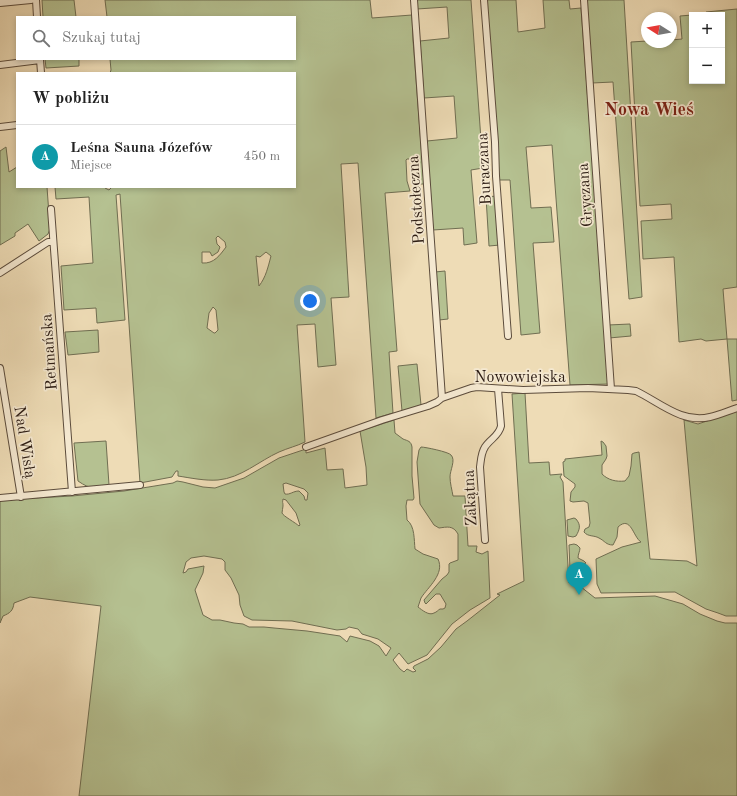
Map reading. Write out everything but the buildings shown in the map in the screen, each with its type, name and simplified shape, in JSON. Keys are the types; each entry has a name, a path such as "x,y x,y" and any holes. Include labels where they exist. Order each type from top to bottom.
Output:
{"street":[{"path":"0,3 31,0"},
{"path":"36,0 37,16"},
{"name":"Podstołeczna","path":"414,0 442,398"},
{"name":"Buraczana","path":"484,0 508,336"},
{"name":"Gryczana","path":"584,0 611,389"},
{"path":"0,65 33,60"},
{"path":"40,60 41,72"},
{"path":"0,127 16,125"},
{"name":"Retmańska","path":"51,209 72,492"},
{"path":"0,272 48,242 53,242"},
{"name":"Nad Wisłą","path":"0,368 22,497"},
{"name":"Nowowiejska","path":"306,447 382,420 428,406 438,402 442,398 477,387 523,390 581,388 636,391 687,418 697,419 710,417 737,408"},
{"name":"Zakątna","path":"485,540 480,467 481,457 485,447 497,434 501,426 498,389"},
{"path":"0,498 140,486"}],"green space":[{"path":"42,0 74,0 76,16 43,16"},
{"path":"105,0 370,0 372,18 412,15 424,184 419,184 418,181 418,159 407,159 407,181 410,191 385,193 397,351 389,352 393,413 376,418 358,163 341,164 349,297 331,298 336,365 318,367 315,324 297,325 305,442 279,452 242,473 226,479 203,480 178,476 178,471 176,471 172,477 140,483 120,194 116,195 125,320 97,323 96,308 64,310 61,266 93,263 89,197 56,199 55,188 105,188 109,190 111,188 296,188 296,72 110,72 110,60 296,60 296,16 107,16","holes":["218,236 225,242 226,247 219,256 210,262 202,263 202,252 210,252 212,256 218,252 220,247 217,244 216,238","266,252 271,256 268,268 259,286 256,256 260,257","213,307 216,310 218,330 215,333 207,328 209,313"]},
{"path":"417,0 471,0 483,168 471,170 477,243 464,245 463,228 433,230 427,141 457,138 454,96 424,98 420,41 449,38 447,7 417,9"},
{"path":"486,0 516,0 518,32 545,28 543,0 569,0 570,9 581,8 609,384 570,385 552,145 526,147 531,208 551,207 554,242 533,243 540,333 521,335 510,180 499,180"},
{"path":"586,0 624,0 642,297 629,299 613,82 592,83"},
{"path":"737,9 737,287 723,289 727,339 706,341 701,339 679,342 674,257 643,259 641,221 672,219 671,204 640,206 631,42 641,41 641,48 677,48 677,39 682,39 680,16 689,15 689,84 725,84 725,12 706,12"},
{"path":"45,60 79,60 79,66 46,68"},
{"path":"6,147 9,172 16,168 16,188 47,188 50,229 48,234 39,241 28,224 15,233 15,236 0,245 0,151"},
{"path":"496,196 500,245 489,246 486,197"},
{"path":"445,271 448,319 439,320 435,272"},
{"path":"630,324 631,336 609,338 608,325"},
{"path":"98,330 99,352 68,355 65,332"},
{"path":"727,339 737,339 737,400 732,401"},
{"path":"417,364 421,405 410,410 402,411 398,366"},
{"path":"525,393 529,463 549,462 550,475 562,474 560,477 563,482 569,583 576,583 595,598 655,596 683,604 700,614 717,621 737,623 737,796 79,796 101,606 30,597 14,603 12,610 3,616 0,623 0,500 72,496 124,491 173,483 177,481 215,488 244,478 279,458 306,449 306,453 325,448 327,470 343,469 345,488 367,485 366,467 360,431 394,420 395,433 409,442 412,447 414,498 413,500 407,500 406,506 407,520 413,529 415,549 423,554 438,559 440,565 438,575 421,598 418,607 430,614 445,608 446,604 440,594 436,594 426,604 424,600 447,575 449,572 449,564 458,560 458,534 456,531 450,527 439,528 434,525 420,504 417,462 421,447 446,452 451,455 453,462 450,477 453,496 465,496 468,546 477,546 476,552 482,554 488,551 490,598 470,610 452,624 427,655 408,664 399,653 393,660 404,672 407,669 413,672 416,671 413,668 414,666 428,659 441,647 456,629 500,595 497,594 524,581 512,394","holes":["286,483 304,489 308,493 307,500 305,500 304,496 299,491 285,494 283,484","283,499 286,500 296,513 299,526 282,513","204,556 222,559 225,562 225,570 231,578 239,595 240,605 244,616 252,620 292,621 337,630 346,629 349,627 358,629 362,634 378,639 391,648 386,656 379,646 370,641 350,636 347,642 340,636 307,631 249,627 243,624 212,620 203,615 195,590 203,573 204,566 188,569 183,573 186,562 191,558"]},
{"path":"737,411 737,616 726,616 706,609 675,592 601,593 597,584 596,559 622,547 641,542 629,525 626,524 622,524 618,527 617,537 613,545 595,536 587,535 584,532 585,529 589,527 590,523 588,503 584,501 570,501 571,492 575,487 575,484 564,476 563,462 565,459 602,455 601,441 606,446 607,456 602,465 602,474 612,480 625,481 629,476 632,454 639,452 650,559 687,561 697,566 684,420 698,424"},
{"path":"106,441 109,485 96,487 86,486 78,481 74,443"},
{"path":"574,518 578,521 579,527 576,536 573,537 568,536 567,520"},
{"path":"574,544 580,548 578,558 586,563 570,570 569,545"}],"place":[{"name":"Leśna Sauna Józefów","path":"579,595"}],"district":[{"name":"Nowa Wieś","path":"649,109"}]}
